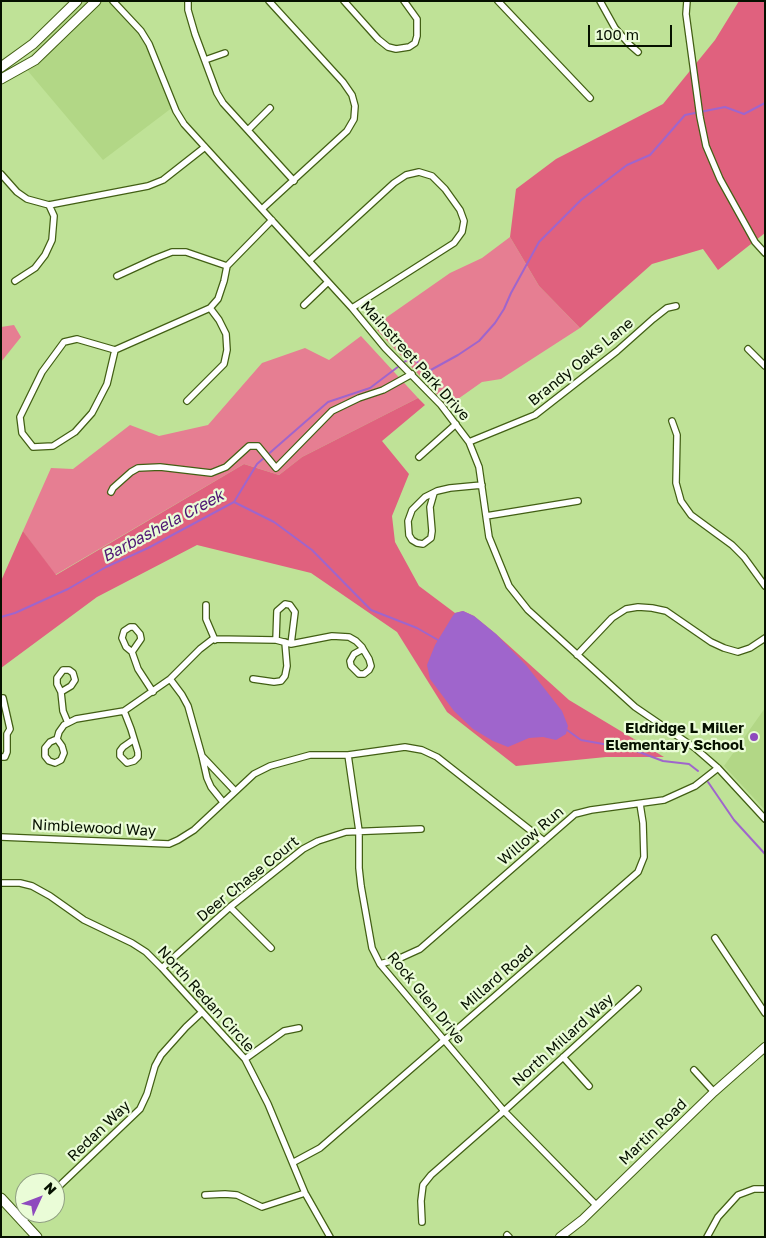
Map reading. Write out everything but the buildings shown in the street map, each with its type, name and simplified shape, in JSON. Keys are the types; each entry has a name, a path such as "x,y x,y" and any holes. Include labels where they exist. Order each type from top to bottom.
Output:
{"main road":[{"path":"1,66 33,44 77,1"},
{"path":"1,79 35,60 96,1"},
{"path":"1,1198 15,1213"},
{"path":"24,1223 36,1237"}],"street":[{"name":"Mainstreet Park Drive","path":"113,1 145,38 176,111 184,124 352,308 405,370 412,374 456,424 469,442 479,467 489,537 509,586 528,610 635,706 695,748 718,768 765,819"},
{"path":"188,1 188,10 195,34 217,93 223,103 294,181"},
{"path":"262,209 347,131 354,119 355,106 352,95 343,82 270,1"},
{"path":"344,1 378,38 388,47 396,49 409,47 415,42 417,36 417,19 404,1"},
{"path":"498,1 590,98"},
{"path":"600,1 615,28 638,52"},
{"path":"687,1 686,14 700,117 706,146 720,178 755,242 765,253"},
{"path":"205,60 225,53"},
{"path":"248,130 270,108"},
{"path":"1,174 17,192 28,199 49,205 148,186 163,180 205,147"},
{"path":"309,261 394,183 406,175 419,172 432,176 445,189 460,210 464,220 462,232 454,243 352,308"},
{"path":"15,281 35,268 45,255 52,240 54,216 49,205"},
{"path":"115,350 107,384 92,413 74,432 53,446 33,447 22,433 20,417 42,372 64,342 77,339 115,350 210,308 218,300 227,266 272,220"},
{"path":"117,276 172,252 186,252 227,266"},
{"path":"304,305 328,282"},
{"name":"Brandy Oaks Lane","path":"469,442 535,416 617,352 667,308 676,306"},
{"path":"187,401 224,364 228,350 226,334 210,308"},
{"path":"748,349 765,366"},
{"path":"111,492 131,472 138,468 160,467 211,474 226,468 249,446 258,446 276,468 332,411 359,398 383,390 412,374"},
{"path":"672,421 677,435 676,484 681,501 692,516 732,545 744,557 765,586"},
{"path":"419,457 456,424"},
{"path":"434,493 430,507 431,538 423,544 412,540 409,535 408,521 412,510 425,497 434,493 450,488 482,485"},
{"path":"486,516 578,501"},
{"path":"253,679 274,682 281,681 285,676 288,643 295,612 290,604 285,604 277,611 276,640"},
{"path":"206,605 206,619 215,640"},
{"path":"577,655 612,618 626,610 638,607 666,611 711,642 738,652 750,648 765,638"},
{"path":"57,739 61,728 68,723 84,717 124,711 170,679 206,644 215,640 276,640 288,643 332,636 345,636 356,641 363,649"},
{"path":"132,652 138,669 152,692"},
{"path":"170,679 188,706 211,787 223,802"},
{"path":"61,692 63,711 68,723"},
{"path":"1,757 5,757 7,752 4,735 10,728 3,698"},
{"path":"124,711 133,740"},
{"name":"Nimblewood Way","path":"1,837 169,844 194,830 254,774 288,760 310,755 348,754 405,747 429,753 459,774 544,842"},
{"name":"Rock Glen Drive","path":"348,754 360,831 359,868 361,886 372,948 380,964 504,1111 596,1205"},
{"path":"202,756 235,791"},
{"name":"Willow Run","path":"380,964 398,959 420,949 575,814 664,800 696,786 718,768"},
{"name":"Millard Road","path":"294,1162 320,1148 638,872 644,857 643,823 640,804"},
{"name":"Deer Chase Court","path":"162,968 230,907 303,849 332,835 360,831 421,830"},
{"name":"North Redan Circle","path":"1,882 26,884 50,896 101,930 132,943 146,952 162,968 201,1013 245,1059 294,1162 305,1193 330,1237"},
{"path":"230,907 271,948"},
{"path":"715,938 765,1013"},
{"name":"North Millard Way","path":"422,1222 421,1201 423,1184 430,1175 504,1111 638,988"},
{"name":"Redan Way","path":"65,1180 140,1109 161,1054 201,1013"},
{"path":"245,1059 284,1032 299,1028"},
{"name":"Martin Road","path":"560,1237 582,1220 714,1092 765,1047"},
{"path":"562,1057 589,1086"},
{"path":"694,1070 714,1092"},
{"path":"707,1237 718,1217 738,1195 754,1189 765,1189"},
{"path":"205,1195 225,1194 237,1196 262,1207 305,1193"}],"shaded area":[{"path":"84,1 113,1 149,47 177,104 103,160 22,64"},
{"path":"739,1 765,1 765,233 718,270 703,249 652,264 580,328 539,286 510,237 516,189 556,159 663,104 715,40"},
{"path":"510,237 539,286 580,328 501,379 482,382 448,406 377,330 387,317 450,273 482,258"},
{"path":"14,325 21,337 1,362 1,327"},
{"path":"361,336 418,398 302,457 279,475 244,464 55,575 23,531 51,468 73,469 130,425 159,436 208,425 262,363 305,348 329,360"},
{"path":"418,398 425,405 382,441 409,474 392,516 395,542 419,586 455,613 463,611 474,616 569,700 664,757 606,757 516,766 447,712 397,632 311,573 197,545 97,597 1,668 1,581 23,531 56,575 244,464 279,475 302,457"},
{"path":"463,611 474,616 496,634 526,665 562,711 568,726 566,734 556,740 543,737 529,738 508,747 493,741 473,729 454,711 430,679 427,665 435,645 452,617 455,613"},
{"name":"Eldridge L Miller Elementary School","path":"765,708 765,810 724,766"}],"waterway":[{"name":"Barbashela Creek","path":"1,617 15,613 68,589 106,567 148,548 234,502 257,464 328,402 370,388 411,357 429,371 479,341 495,323 504,309 539,242 581,200 627,165 650,155 685,115 725,107 744,114 765,103"},
{"path":"234,502 274,522 312,550 371,610 417,628 438,640"},
{"path":"567,730 581,740 631,749 663,761 689,764 698,771"},
{"path":"708,782 734,820 765,854"}],"place":[{"name":"Eldridge L Miller Elementary School","path":"754,737"}]}
